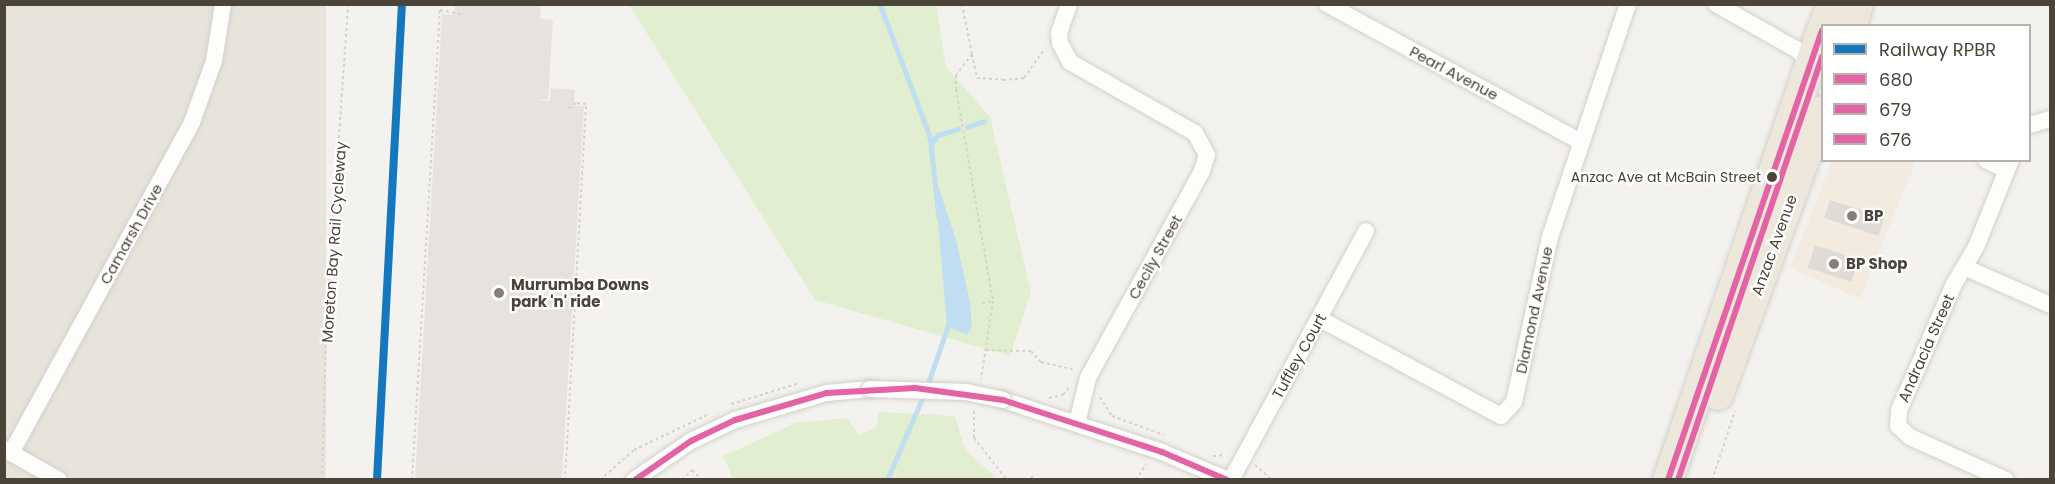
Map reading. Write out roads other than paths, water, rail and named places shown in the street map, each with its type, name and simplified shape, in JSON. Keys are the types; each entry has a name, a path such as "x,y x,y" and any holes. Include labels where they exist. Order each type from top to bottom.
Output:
{"highway":[{"path":"1825,24 1832,4"},
{"path":"1852,24 1858,4"},
{"name":"Anzac Avenue","path":"1668,480 1817,69 1821,39"},
{"name":"Anzac Avenue","path":"1688,480 1817,137 1821,116"}],"street":[{"name":"Camarsh Drive","path":"8,451 192,122 214,61 223,4"},
{"name":"Cecily Street","path":"1069,4 1060,43 1064,54 1078,68 1195,133 1206,146 1207,155 1077,388 1077,423"},
{"name":"Pearl Avenue","path":"1327,4 1581,142"},
{"name":"Diamond Avenue","path":"1320,320 1501,416 1514,402 1550,237 1628,4"},
{"path":"1716,4 1796,49 1817,69"},
{"name":"Andracia Street","path":"2006,480 1910,437 1898,426 1899,410 2008,165"},
{"name":"Tuffley Court","path":"1229,480 1320,320 1366,231"},
{"path":"1964,267 2050,305"},
{"path":"634,480 691,441 735,420 828,393 870,388 966,392 1003,400 1077,423 1229,480"},
{"path":"8,451 58,480"}],"water":[{"path":"934,173 956,240 970,302 972,327 967,335 947,326"}],"waterway":[{"path":"880,4 930,136 939,217"},
{"path":"967,127 984,121"},
{"path":"931,144 938,135 958,129"},
{"path":"927,386 949,323"},
{"path":"887,480 924,394"}],"rail line":[{"name":"RPBR","path":"377,480 402,4"}],"place":[{"name":"Anzac Ave at McBain Street","path":"1772,177"},
{"name":"BP","path":"1852,216"},
{"name":"BP Shop","path":"1834,264"},
{"name":"Murrumba Downs park 'n' ride","path":"499,293"}]}
